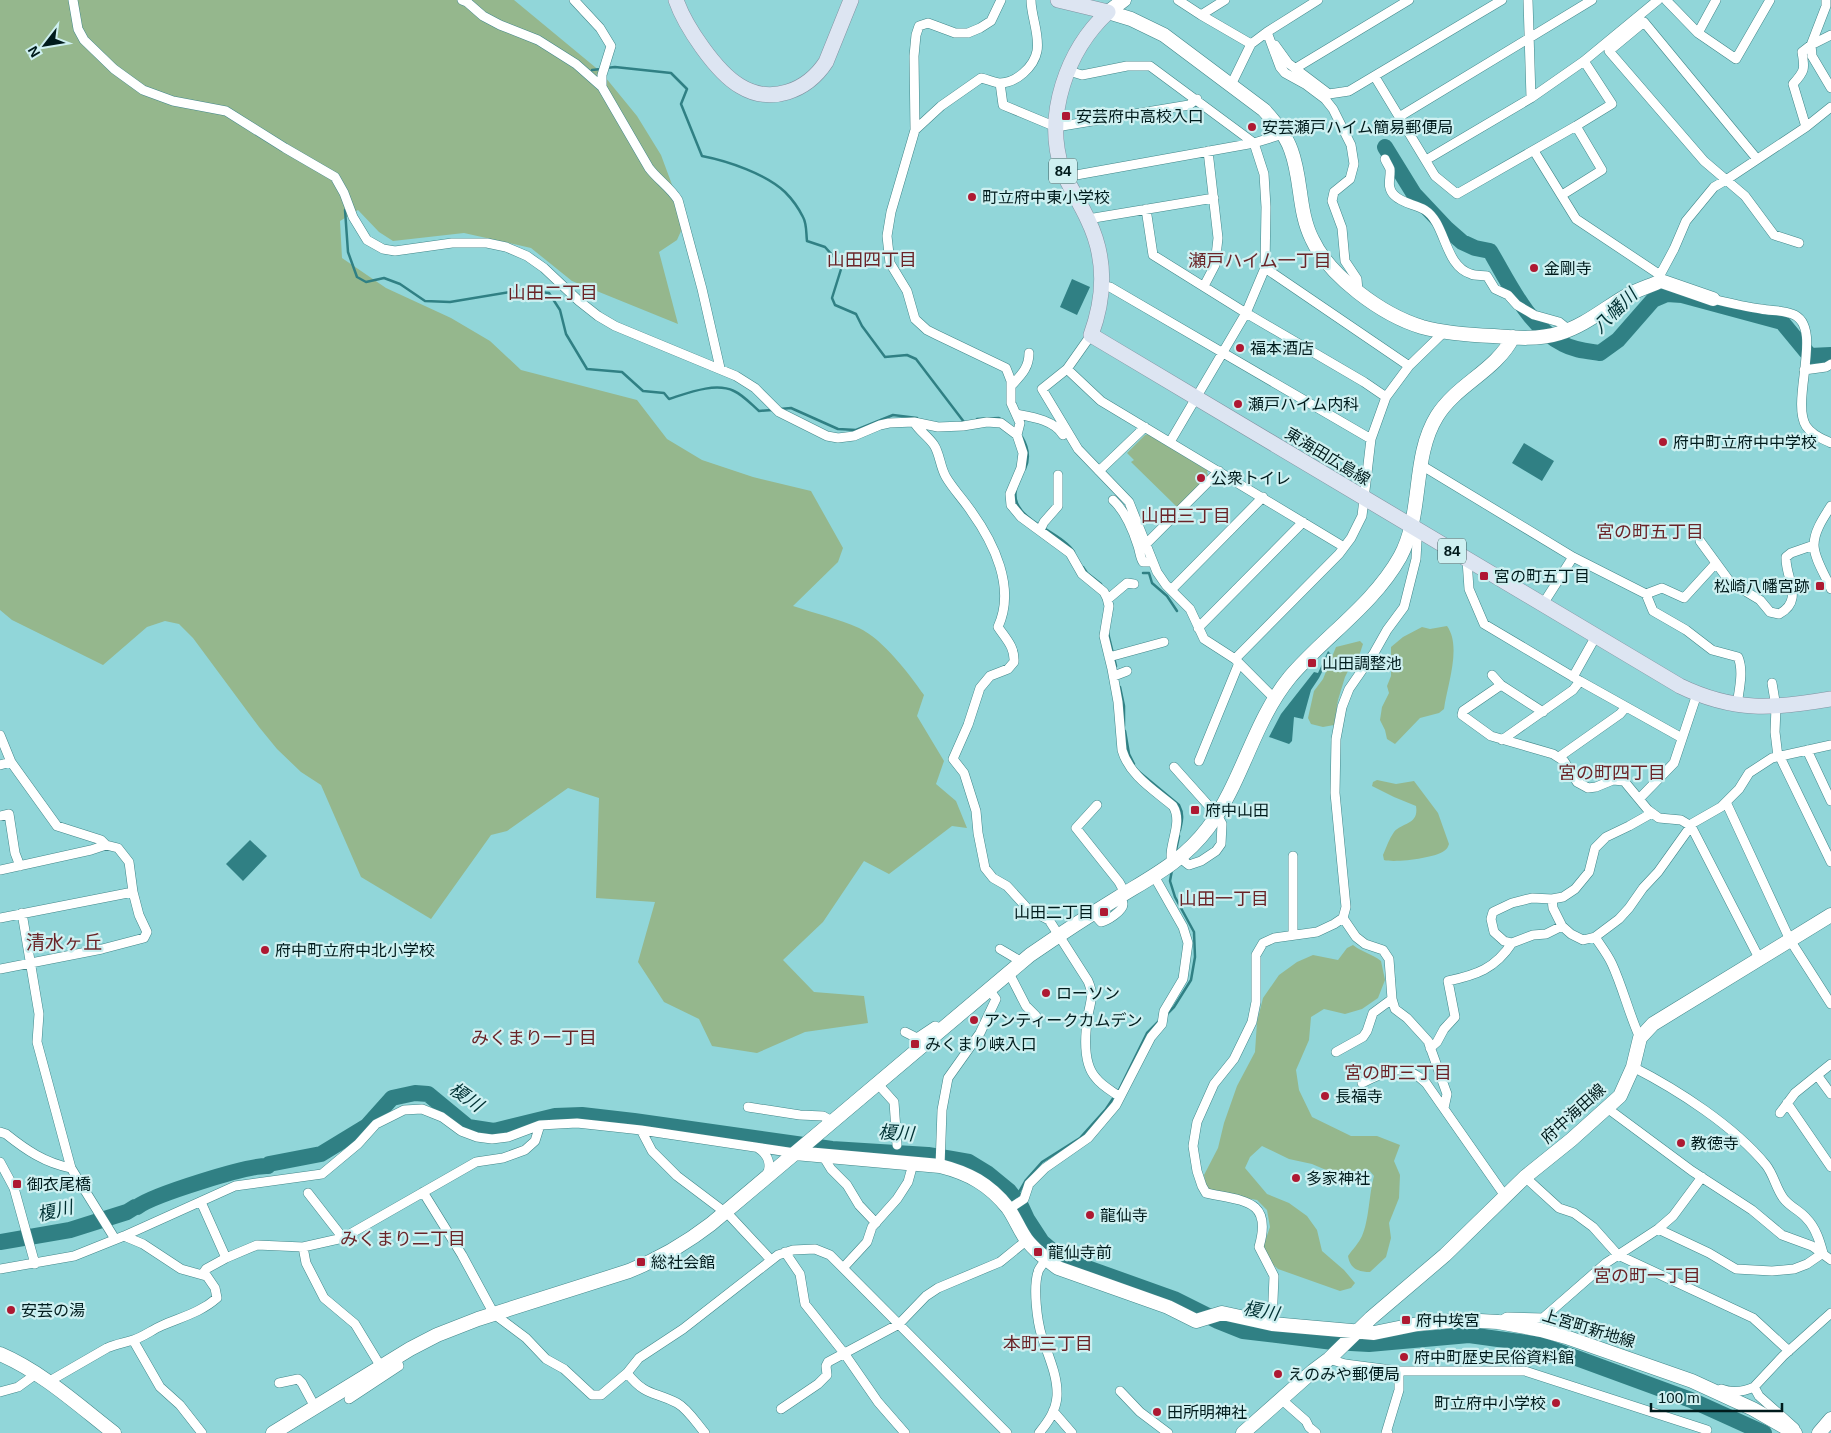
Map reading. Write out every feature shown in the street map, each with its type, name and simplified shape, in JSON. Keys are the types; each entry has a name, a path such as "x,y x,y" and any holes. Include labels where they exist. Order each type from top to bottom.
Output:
{"main road":[{"path":"676,0 693,35 731,80 750,91 772,95 783,94 799,88 813,79 820,71 826,62 851,0"},
{"path":"1058,0 1108,12"},
{"name":"84","path":"1091,335 1100,306 1102,286 1100,254 1094,233 1066,177 1058,154 1056,128 1059,99 1069,71 1088,35 1108,12"},
{"name":"東海田広島線","path":"1091,335 1674,683 1697,694 1737,705 1776,707 1831,699"}],"street":[{"path":"73,0 78,29 84,40 114,70 144,90 173,101 226,111 335,177 353,216 367,240 383,248 395,251 452,243 487,243 506,247 527,256 544,268 598,316 616,326 736,376 755,388 779,412 827,436 838,438 854,436 880,425 914,422 938,427 1001,422 1017,435"},
{"path":"462,0 492,21 538,40 576,64 602,87 649,168 658,180 672,190 678,200 696,264 720,368"},
{"path":"574,0 600,28 612,46 602,75 602,87"},
{"path":"1001,0 991,21 968,33 955,33 928,23 919,26 914,56 915,130 891,212 887,236 890,263 907,291 915,319 927,330 1006,368 1011,380 1011,403 1018,419 1017,435 1023,453 1010,494 1011,505 1021,517 1042,527 1070,553 1082,574 1110,597"},
{"path":"1108,12 1124,0"},
{"path":"1178,0 1251,44"},
{"path":"1201,15 1225,0"},
{"path":"1232,85 1251,44 1318,0"},
{"path":"1296,68 1409,0"},
{"path":"1267,32 1288,63 1329,94 1349,91 1375,77 1502,0"},
{"path":"1528,0 1531,98"},
{"path":"1399,117 1592,0"},
{"path":"1426,160 1531,98 1584,61 1658,0"},
{"path":"1666,0 1698,33 1736,59 1770,0"},
{"path":"1698,33 1716,0"},
{"path":"1826,0 1826,6 1812,44 1812,56 1831,88"},
{"path":"915,130 941,106 981,78 1000,83 1014,80 1024,72 1034,60 1037,51 1031,2"},
{"path":"1108,12 1137,21 1164,35 1264,110 1283,134 1292,152 1302,211 1312,240 1329,265 1358,291 1395,316 1421,327 1444,332 1513,337 1546,337 1569,330 1661,278 1686,221 1714,186 1806,127 1831,107"},
{"path":"1758,159 1644,22 1609,51 1704,161 1745,196 1774,235 1799,243"},
{"path":"1267,32 1280,67 1285,73 1306,84 1325,99 1333,109 1351,145 1354,164 1350,179 1334,192 1332,201 1342,228 1345,261 1357,279 1358,291"},
{"path":"1806,127 1793,84 1803,74 1802,52 1812,44 1831,35"},
{"path":"1375,77 1435,176 1457,194 1612,104 1584,61"},
{"path":"1069,71 1082,75 1127,66 1150,66 1254,143 1264,174 1266,207 1265,268 1246,313 1170,442"},
{"path":"1000,83 1003,105 1056,128 1189,105 1197,99"},
{"path":"1562,195 1602,170 1576,126"},
{"path":"1066,177 1254,143 1283,134"},
{"path":"1204,286 1215,265 1218,238 1208,150"},
{"path":"1534,151 1576,219 1661,278 1712,299 1744,307 1793,314 1803,323 1806,341 1802,413 1806,425 1816,436 1831,443"},
{"path":"1384,159 1390,169 1389,184 1393,194 1406,203 1425,210 1434,218 1454,260 1462,269 1472,274 1487,276 1494,288 1508,295 1518,306 1534,315 1559,322 1569,330"},
{"path":"1088,220 1214,198"},
{"path":"1146,209 1153,255 1386,397"},
{"path":"1265,268 1409,366"},
{"path":"1102,286 1110,287 1371,439"},
{"path":"1199,762 1237,661 1351,538 1362,516 1371,439 1386,397 1409,366 1444,332"},
{"path":"1091,335 1067,369 1042,388 1078,449 1128,502 1145,546 1161,579 1190,609 1204,639 1237,661 1275,699"},
{"path":"275,1433 381,1367 437,1335 494,1314 647,1264 680,1246 725,1212 1022,962 1058,935 1176,861 1203,834 1217,815 1229,795 1262,720 1295,672 1372,595 1388,576 1401,554 1412,526 1428,433 1445,405 1464,386 1496,362 1507,349 1513,337"},
{"path":"1011,386 1025,372 1029,362 1029,353"},
{"path":"1804,370 1826,367 1831,364"},
{"path":"1067,369 1100,401 1220,471 1344,547"},
{"path":"1018,419 1036,418 1059,428 1063,435"},
{"path":"914,422 917,428 930,439 936,448 939,462 946,477 972,512 998,559 1005,598 1004,609 998,627 1012,646 1014,654 1014,662 1008,669 990,676 980,688 954,759 964,773 976,811 985,868 993,878 1007,886 1028,908 1049,920 1088,981 1093,992 1087,1025 1087,1054 1090,1068 1096,1079 1120,1097"},
{"path":"1099,472 1145,427"},
{"path":"1421,465 1573,557 1646,594 1653,611 1686,630 1712,650 1738,657 1740,670 1737,705"},
{"path":"1145,546 1220,471"},
{"path":"1042,527 1058,506 1058,475"},
{"path":"1171,590 1263,497"},
{"path":"1113,500 1120,507 1138,547 1141,560 1143,562 1152,562"},
{"path":"1831,506 1820,523 1814,545 1817,557 1831,589"},
{"path":"1198,628 1303,522"},
{"path":"1272,1324 1274,1276 1259,1247 1264,1230 1261,1216 1254,1205 1206,1193 1197,1170 1193,1146 1197,1122 1214,1084 1234,1059 1252,1022 1256,1002 1256,955 1263,943 1274,938 1317,932 1343,918 1346,907 1335,793 1336,739 1340,715 1349,689 1404,607 1416,559 1418,541 1412,526"},
{"path":"1700,541 1730,582 1760,600 1770,612 1779,614 1788,609 1792,600 1792,585 1786,566 1786,557 1791,553 1814,545"},
{"path":"1543,604 1573,557"},
{"path":"1467,560 1470,590 1484,624 1576,679 1682,738"},
{"path":"1646,594 1662,588 1684,598 1716,563"},
{"path":"1134,584 1127,583 1110,597 1104,636 1120,674 1124,756 1134,773 1173,806 1177,822 1171,852 1176,861 1189,865 1201,861 1216,851 1221,844 1222,824 1217,815 1174,767"},
{"path":"1502,740 1573,690 1576,679 1596,636"},
{"path":"1112,656 1164,642"},
{"path":"1492,675 1501,685 1543,712"},
{"path":"1772,683 1776,707 1775,732 1779,757 1831,862"},
{"path":"1501,685 1464,711 1462,715 1491,736 1554,754 1564,761 1577,782 1588,788 1614,780 1624,781 1659,818 1681,820 1691,826 1759,958"},
{"path":"1639,799 1674,763 1697,694"},
{"path":"1559,757 1620,714 1626,707"},
{"path":"0,735 11,762 58,826 101,840 106,845 118,848 129,862 132,892 139,915 147,932 144,938 102,949 0,969"},
{"path":"1552,899 1553,908 1562,926 1571,934 1583,940 1595,937 1619,919 1629,908 1643,888 1658,872 1693,823 1721,807 1740,789 1750,773 1772,758 1831,745"},
{"path":"1807,750 1831,801"},
{"path":"0,765 11,762"},
{"path":"1726,802 1790,940 1831,1004"},
{"path":"1097,805 1076,828 1120,882 1123,894"},
{"path":"1562,926 1546,934 1533,935 1512,943 1504,941 1494,932 1491,919 1493,912 1512,903 1532,898 1552,899 1563,897 1575,889 1589,872 1595,848 1606,837 1652,812"},
{"path":"0,816 9,814 15,853 20,866"},
{"path":"0,870 106,845"},
{"path":"1292,856 1293,935"},
{"path":"1008,1209 1024,1199 1029,1184 1045,1168 1088,1138 1116,1105 1151,1037 1162,1024 1164,1011 1183,979 1188,943 1183,927 1154,876"},
{"path":"0,918 132,892"},
{"path":"22,913 39,1014 37,1042 71,1168 119,1238 143,1244 181,1269 206,1276"},
{"path":"1595,937 1611,962 1630,1018 1640,1038 1653,1024 1831,915"},
{"path":"1343,918 1356,937 1365,944 1383,950 1389,959 1392,998 1395,1009 1407,1018 1428,1041 1447,1094 1444,1108"},
{"path":"1430,1048 1437,1042 1444,1029 1455,1017 1448,981 1471,976 1486,970 1506,953 1512,943"},
{"path":"1000,949 1022,962"},
{"path":"1008,973 1026,1006 1036,1016"},
{"path":"940,1166 942,1110 948,1078 980,1033 996,999 990,989"},
{"path":"1336,1052 1363,1037 1373,1013 1392,998"},
{"path":"905,1032 917,1038 935,1026 942,1029"},
{"name":"府中海田線","path":"1243,1433 1445,1255 1525,1177 1571,1140 1620,1096 1633,1067 1640,1038"},
{"path":"1780,1113 1795,1093 1831,1064"},
{"path":"1633,1067 1662,1082 1712,1116 1750,1148 1767,1166 1784,1200 1808,1219 1820,1240 1823,1253"},
{"path":"1362,1083 1382,1074 1407,1070 1417,1074 1426,1083 1505,1196"},
{"path":"1817,1075 1831,1094"},
{"path":"877,1084 894,1102 897,1145"},
{"path":"1787,1103 1831,1167"},
{"path":"748,1107 800,1115 823,1116 832,1122"},
{"path":"1607,1108 1702,1177 1752,1210 1782,1235 1812,1246 1831,1260"},
{"path":"0,1268 35,1264 74,1256 235,1186 322,1174 358,1144 376,1124 404,1110 422,1109 442,1117 461,1131 477,1137 492,1139 508,1137 540,1125 577,1123 641,1130 758,1148 801,1148"},
{"path":"0,1392 42,1378 116,1344 133,1340 167,1323 191,1315 213,1302 217,1298 215,1288 204,1272 226,1258 258,1245 303,1247 343,1238 476,1162 503,1158 525,1150 535,1141 540,1125"},
{"path":"641,1130 652,1151 677,1176 725,1212 770,1260"},
{"path":"0,1132 6,1134 36,1156 54,1165 71,1168"},
{"path":"758,1148 765,1153 768,1161 769,1170 766,1177"},
{"name":"上宮町新地線","path":"801,1148 824,1156 940,1166 962,1172 980,1182 996,1195 1008,1209 1027,1240 1058,1268 1168,1307 1196,1322 1222,1313 1272,1324 1354,1334 1374,1333 1418,1324 1462,1320 1498,1322 1566,1337 1692,1381 1754,1409 1795,1433"},
{"path":"824,1156 831,1169 847,1185 859,1205 876,1223"},
{"path":"0,1162 14,1188 35,1264"},
{"path":"843,1268 867,1242 872,1227 908,1182 913,1164"},
{"path":"1525,1177 1559,1208 1574,1213 1593,1227 1618,1255 1753,1318 1789,1351"},
{"path":"1498,1322 1507,1317 1543,1318 1606,1262 1658,1229 1673,1216 1702,1177"},
{"path":"424,1192 462,1255 494,1314 526,1338 546,1359 564,1369 592,1395 601,1395 627,1373 639,1358 683,1329 770,1260 785,1252 815,1249 830,1255 1007,1433"},
{"path":"308,1193 343,1238"},
{"path":"201,1202 226,1258"},
{"path":"1658,1229 1709,1253 1736,1269 1772,1271 1794,1269 1808,1264 1823,1253"},
{"path":"781,1409 818,1384 827,1375 826,1366 828,1362 899,1324 926,1296 938,1288 1000,1262 1027,1240"},
{"path":"303,1247 306,1263 324,1298 355,1324 381,1367"},
{"path":"785,1252 800,1274 805,1304 844,1353 878,1402 905,1433"},
{"path":"1038,1433 1049,1421 1057,1396 1054,1372 1041,1334 1037,1310 1038,1271 1046,1259"},
{"path":"1692,1381 1730,1392 1747,1390 1754,1387 1789,1351 1831,1313"},
{"path":"133,1340 160,1387 180,1405 202,1433"},
{"path":"0,1354 16,1361 42,1378 114,1433"},
{"path":"349,1399 399,1366 396,1358"},
{"path":"1329,1359 1345,1364 1399,1371 1525,1371 1709,1432"},
{"path":"1388,1433 1386,1433 1399,1390 1399,1371"},
{"path":"627,1373 636,1385 651,1394 679,1404 704,1433"},
{"path":"279,1383 298,1379 315,1407"},
{"path":"1754,1387 1760,1396 1801,1433"},
{"path":"1120,1391 1140,1412 1168,1433"},
{"path":"1281,1399 1306,1421 1316,1433"},
{"path":"1053,1411 1072,1433"},
{"path":"1819,1433 1831,1419"}],"green space":[{"path":"0,0 514,0 601,72 637,116 661,155 681,209 681,231 677,240 659,252 678,324 572,281 531,248 464,233 393,241 379,232 358,210 340,221 342,258 386,288 451,318 490,341 521,370 637,400 667,439 702,460 753,477 811,491 843,548 838,562 793,606 843,622 868,633 887,649 911,677 924,695 917,716 944,761 936,784 956,801 967,828 952,826 889,874 864,861 823,922 783,960 814,992 864,996 868,1023 805,1032 757,1053 712,1046 699,1019 664,1002 638,962 655,902 596,898 599,798 568,788 507,831 491,835 431,919 361,877 321,785 301,772 277,749 193,638 179,624 165,621 147,627 103,665 12,620 0,610"},
{"path":"1148,434 1207,470 1208,476 1177,507 1131,462 1134,460 1127,453"},
{"path":"1447,626 1453,644 1453,655 1444,709 1439,713 1420,718 1395,744 1387,739 1380,720 1382,707 1389,693 1387,686 1391,676 1391,647 1403,637 1422,627 1430,629"},
{"path":"1360,641 1363,644 1358,659 1351,665 1345,677 1338,700 1334,725 1323,727 1311,724 1308,718 1314,691 1323,679 1336,647"},
{"path":"1377,780 1396,784 1414,781 1438,813 1449,844 1448,847 1439,854 1424,858 1397,861 1384,860 1383,855 1392,835 1413,820 1416,806 1372,786 1373,782"},
{"path":"1353,945 1381,961 1385,980 1378,998 1362,1009 1345,1014 1324,1009 1311,1017 1309,1040 1296,1070 1299,1090 1312,1117 1351,1136 1377,1136 1400,1145 1394,1161 1400,1175 1399,1198 1389,1223 1391,1238 1386,1257 1370,1272 1353,1267 1348,1256 1361,1239 1366,1223 1374,1176 1369,1170 1352,1173 1326,1170 1312,1164 1289,1159 1262,1146 1250,1157 1245,1168 1267,1194 1289,1203 1307,1216 1317,1230 1322,1251 1344,1270 1355,1283 1351,1288 1340,1291 1278,1269 1268,1260 1263,1247 1270,1227 1267,1210 1257,1200 1213,1192 1206,1186 1204,1175 1218,1148 1224,1123 1237,1086 1255,1052 1257,1022 1263,998 1279,975 1297,962 1313,955 1338,960 1347,948"}],"water":[{"path":"1072,279 1090,287 1077,315 1060,307"},
{"path":"1524,443 1554,461 1542,481 1512,463"},
{"path":"1328,651 1331,654 1311,690 1303,719 1294,717 1292,741 1289,744 1269,737 1281,714 1314,672 1318,673"},
{"path":"250,840 267,856 243,881 226,864"}],"waterway":[{"path":"606,68 615,67 671,73 687,89 681,104 702,156 746,169 768,179 790,197 804,220 807,241 825,247 842,266 832,298 835,305 856,314 862,326 885,357 907,355 916,359 964,422"},
{"path":"592,70 601,69"},
{"name":"八幡川","path":"1385,147 1414,194 1462,242 1475,248 1490,251 1520,303 1540,326 1567,346 1600,353 1618,340 1653,300 1667,294 1682,295 1782,322 1810,356 1831,355"},
{"path":"345,210 348,252 357,277 366,282 384,278 400,284 425,301 450,302 522,290 549,293 560,310 566,334 587,369 622,372 643,391 664,393 669,399 701,389 718,388 734,391 744,397 759,411 772,410"},
{"path":"780,409 791,408 838,429 856,430 893,415 917,418"},
{"path":"977,419 999,418 1003,420"},
{"path":"1022,437 1028,453 1025,469"},
{"path":"1016,490 1016,500 1020,509 1028,517 1067,544 1074,552"},
{"path":"1083,567 1087,573 1101,584"},
{"path":"1143,573 1149,573 1152,583 1167,596 1177,611"},
{"path":"1108,633 1116,666"},
{"path":"1120,687 1124,706 1124,726"},
{"path":"1125,731 1129,754 1134,764"},
{"path":"1138,771 1179,805 1182,814 1180,830"},
{"path":"1175,855 1179,836"},
{"path":"1166,1015 1174,1007 1191,980 1195,957 1194,932 1175,897 1170,881 1172,870"},
{"path":"1119,1090 1147,1033 1158,1022"},
{"name":"榎川","path":"0,1242 70,1230 127,1212 161,1195 201,1182 241,1170 321,1154 367,1126 392,1098 415,1093 428,1094 468,1127 494,1131 555,1116 582,1115 832,1149 928,1155 969,1162 987,1173 1009,1191 1021,1206 1042,1242 1062,1259 1174,1299 1243,1331 1333,1342 1369,1344 1469,1335 1541,1345 1691,1400 1764,1433"},
{"path":"1015,1199 1026,1180 1042,1162 1080,1138 1106,1109 1114,1097"}],"place":[{"name":"安芸府中高校入口","path":"1066,116"},
{"name":"安芸瀬戸ハイム簡易郵便局","path":"1252,127"},
{"name":"町立府中東小学校","path":"972,197"},
{"name":"金剛寺","path":"1534,268"},
{"name":"福本酒店","path":"1240,348"},
{"name":"瀬戸ハイム内科","path":"1238,404"},
{"name":"府中町立府中中学校","path":"1663,442"},
{"name":"公衆トイレ","path":"1201,478"},
{"name":"宮の町五丁目","path":"1484,576"},
{"name":"松崎八幡宮跡","path":"1820,586"},
{"name":"山田調整池","path":"1312,663"},
{"name":"府中山田","path":"1195,810"},
{"name":"山田二丁目","path":"1104,912"},
{"name":"府中町立府中北小学校","path":"265,950"},
{"name":"ローソン","path":"1046,993"},
{"name":"アンティークカムデン","path":"974,1020"},
{"name":"みくまり峡入口","path":"915,1044"},
{"name":"長福寺","path":"1325,1096"},
{"name":"教徳寺","path":"1681,1143"},
{"name":"多家神社","path":"1296,1178"},
{"name":"御衣尾橋","path":"17,1184"},
{"name":"龍仙寺","path":"1090,1215"},
{"name":"龍仙寺前","path":"1038,1252"},
{"name":"総社会館","path":"641,1262"},
{"name":"安芸の湯","path":"11,1310"},
{"name":"府中埃宮","path":"1406,1320"},
{"name":"府中町歴史民俗資料館","path":"1404,1357"},
{"name":"えのみや郵便局","path":"1278,1374"},
{"name":"町立府中小学校","path":"1556,1403"},
{"name":"田所明神社","path":"1157,1412"}],"district":[{"name":"山田四丁目","path":"872,260"},
{"name":"瀬戸ハイム一丁目","path":"1260,261"},
{"name":"山田二丁目","path":"553,293"},
{"name":"山田三丁目","path":"1186,516"},
{"name":"宮の町五丁目","path":"1650,532"},
{"name":"宮の町四丁目","path":"1612,773"},
{"name":"山田一丁目","path":"1224,899"},
{"name":"清水ヶ丘","path":"64,942"},
{"name":"みくまり一丁目","path":"534,1038"},
{"name":"宮の町三丁目","path":"1398,1073"},
{"name":"みくまり二丁目","path":"403,1239"},
{"name":"宮の町一丁目","path":"1647,1276"},
{"name":"本町三丁目","path":"1048,1344"}]}
